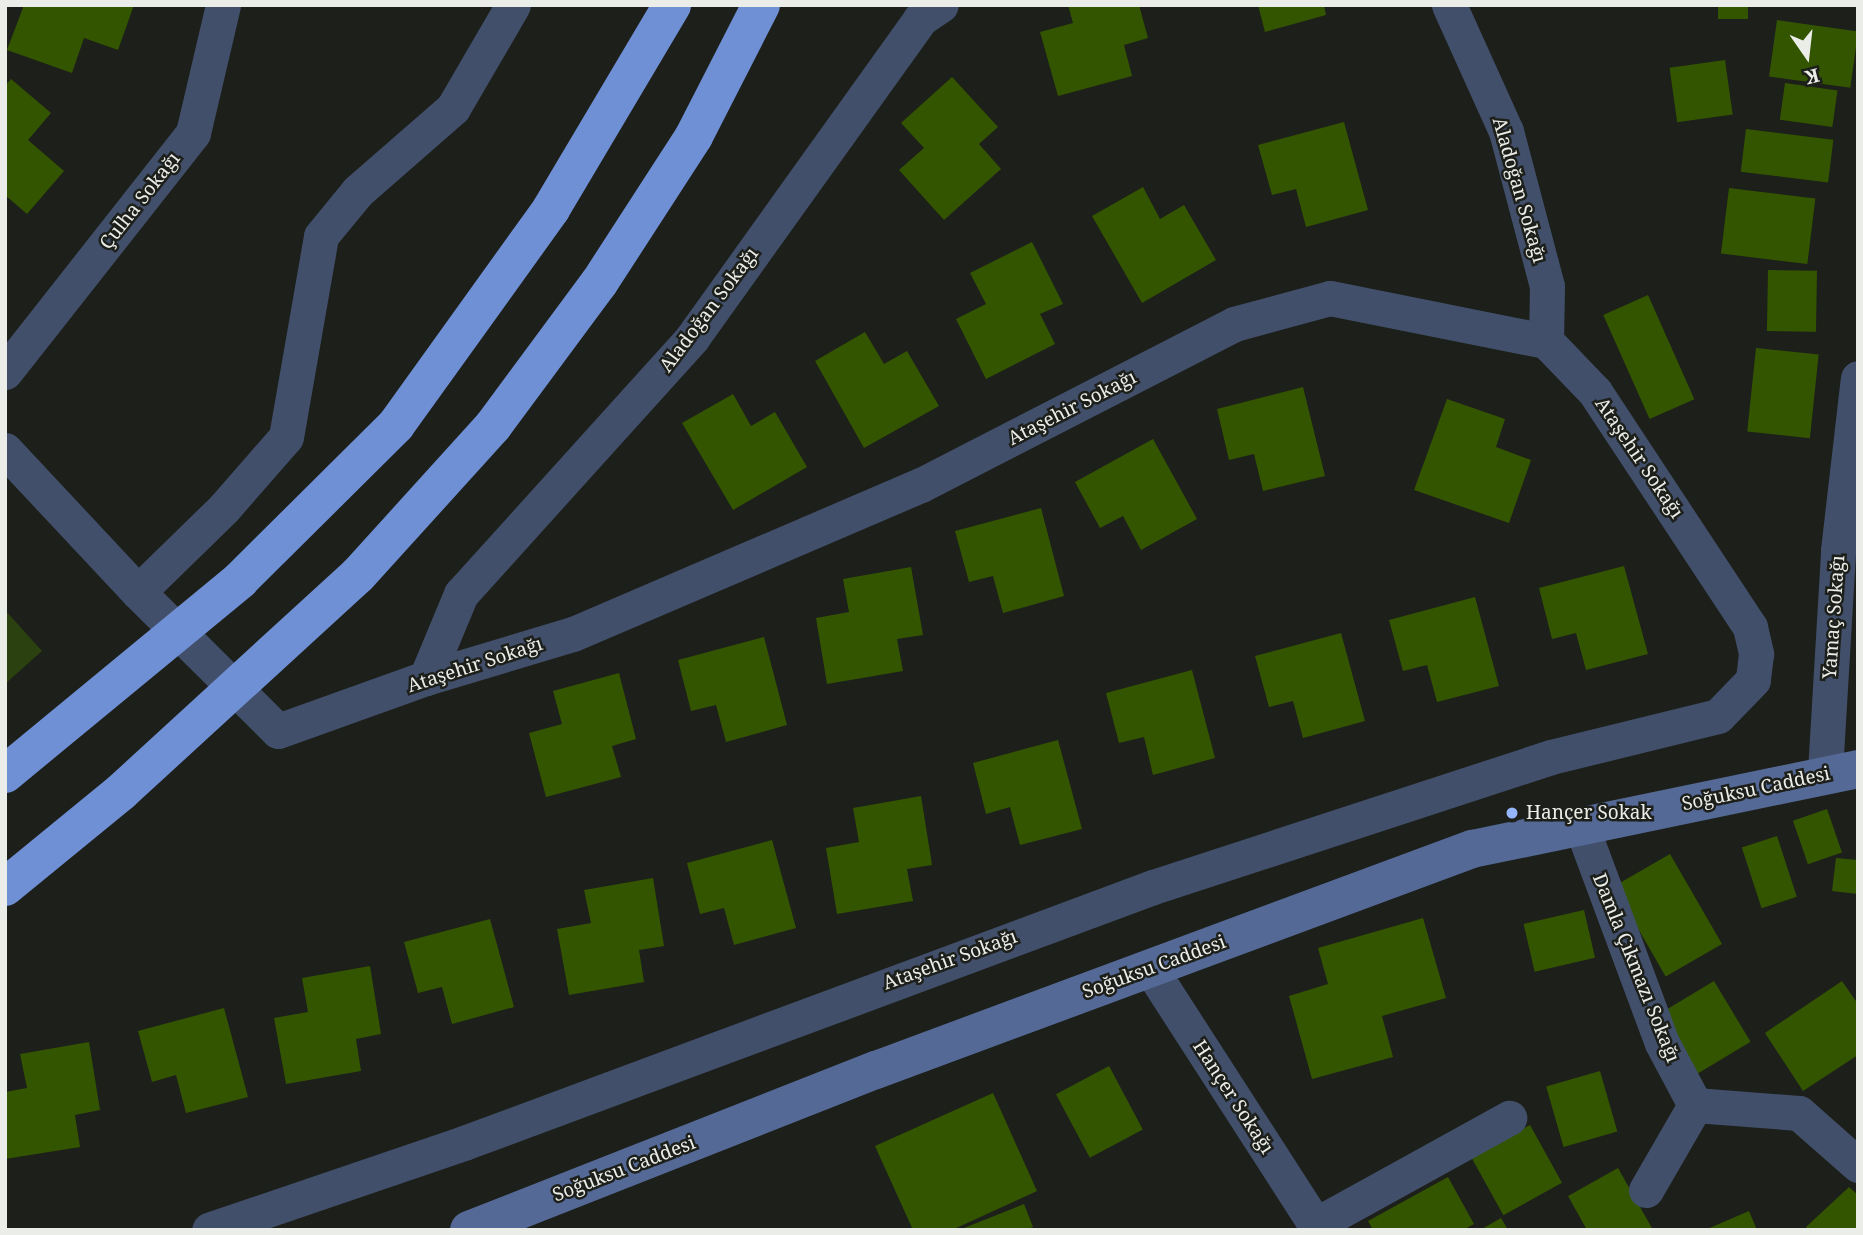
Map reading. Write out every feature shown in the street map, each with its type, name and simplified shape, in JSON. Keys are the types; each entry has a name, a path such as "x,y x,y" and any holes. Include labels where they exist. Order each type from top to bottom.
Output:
{"highway":[{"path":"5,774 240,580 396,425 551,209 672,5"},
{"path":"5,887 121,792 358,575 493,426 599,283 694,136 761,5"}],"main road":[{"name":"Soğuksu Caddesi","path":"469,1230 876,1070 1472,849 1582,828 1841,771"}],"street":[{"name":"Çulha Sokağı","path":"5,372 193,133 223,5"},
{"path":"138,592 224,508 286,437 321,236 358,191 453,108 513,5"},
{"name":"Aladoğan Sokağı","path":"426,678 461,594 692,338 920,19 941,5"},
{"name":"Aladoğan Sokağı","path":"1449,5 1506,131 1547,286 1546,341"},
{"name":"Ataşehir Sokağı","path":"5,450 138,592 278,731 426,678 573,635 921,485 1234,324 1330,299 1546,341 1595,392 1750,627 1756,654 1753,680 1718,716 1551,757 1153,887 464,1143 209,1230"},
{"name":"Yamaç Sokağı","path":"1841,771 1838,550 1858,378"},
{"name":"Damla Çıkmazı Sokağı","path":"1582,828 1662,1043 1695,1105"},
{"name":"Hançer Sokağı","path":"1150,968 1317,1227 1510,1118"},
{"path":"1646,1190 1695,1105 1799,1113 1858,1165"}],"green space":[{"path":"5,610 42,651 5,684"}],"building":[{"path":"24,5 134,5 118,50 84,38 72,73 7,50"},
{"path":"1068,5 1139,5 1148,38 1124,45 1132,76 1058,96 1040,32 1073,23"},
{"path":"1258,5 1324,5 1326,15 1265,32"},
{"path":"1718,5 1748,5 1748,19 1718,19"},
{"path":"1777,20 1858,31 1850,88 1769,76"},
{"path":"1725,60 1733,114 1677,122 1670,68"},
{"path":"952,77 998,127 979,144 1001,169 944,220 899,170 924,148 901,123"},
{"path":"11,79 51,113 28,140 64,171 27,214 5,195 5,86"},
{"path":"1785,83 1837,90 1832,127 1780,120"},
{"path":"1344,122 1368,210 1306,227 1296,189 1272,195 1258,145"},
{"path":"1746,129 1833,140 1828,182 1741,172"},
{"path":"1143,187 1160,219 1184,205 1216,260 1142,303 1092,216"},
{"path":"1729,188 1815,199 1807,264 1721,254"},
{"path":"1032,242 1063,304 1040,314 1055,344 986,379 956,319 986,304 970,273"},
{"path":"1768,270 1817,271 1816,332 1767,331"},
{"path":"1648,295 1694,399 1650,419 1603,315"},
{"path":"865,332 884,364 907,351 939,406 864,448 815,361"},
{"path":"1756,348 1819,355 1810,438 1747,432"},
{"path":"1303,387 1325,476 1263,491 1254,454 1229,460 1217,409"},
{"path":"733,394 751,426 775,412 807,467 733,510 682,423"},
{"path":"1447,399 1505,419 1496,447 1531,460 1509,523 1414,490"},
{"path":"1153,439 1197,519 1141,550 1123,516 1100,528 1075,482"},
{"path":"1041,508 1064,596 1003,613 993,576 969,582 955,531"},
{"path":"1624,566 1648,654 1586,670 1576,633 1552,639 1539,588"},
{"path":"911,567 923,635 897,639 903,671 827,684 816,618 849,612 843,579"},
{"path":"1475,597 1499,686 1437,702 1427,665 1403,671 1389,620"},
{"path":"1341,633 1365,721 1303,738 1293,701 1269,707 1255,656"},
{"path":"764,637 787,725 726,742 716,705 691,711 678,660"},
{"path":"1192,670 1215,758 1153,775 1144,737 1119,743 1106,693"},
{"path":"619,673 636,739 612,746 621,777 546,797 529,733 562,724 553,691"},
{"path":"1058,740 1082,829 1020,845 1010,807 986,814 973,763"},
{"path":"921,796 932,865 907,869 913,901 837,914 826,848 859,842 853,808"},
{"path":"1827,809 1842,852 1808,864 1793,821"},
{"path":"1777,836 1797,897 1762,908 1742,847"},
{"path":"772,840 796,928 734,945 724,908 700,914 687,863"},
{"path":"1670,854 1722,944 1666,977 1614,886"},
{"path":"1836,858 1858,860 1858,894 1832,891"},
{"path":"653,878 664,946 639,950 644,982 569,995 557,929 591,923 584,890"},
{"path":"1584,910 1595,958 1535,972 1524,924"},
{"path":"1423,918 1446,998 1382,1016 1393,1057 1312,1079 1289,996 1328,984 1318,948"},
{"path":"490,919 514,1007 452,1024 442,987 418,993 404,942"},
{"path":"370,966 381,1034 356,1039 361,1071 286,1084 274,1018 308,1012 302,978"},
{"path":"1714,981 1751,1042 1696,1075 1659,1014"},
{"path":"1842,981 1858,1004 1858,1055 1803,1091 1765,1033"},
{"path":"224,1008 248,1097 186,1113 176,1075 152,1082 138,1031"},
{"path":"89,1042 100,1110 75,1115 80,1147 5,1159 5,1092 27,1088 20,1054"},
{"path":"1109,1066 1143,1130 1090,1158 1056,1094"},
{"path":"1600,1071 1617,1132 1564,1147 1546,1086"},
{"path":"993,1093 1037,1191 952,1230 913,1230 875,1146"},
{"path":"1530,1125 1562,1183 1503,1215 1471,1157"},
{"path":"1618,1168 1653,1230 1587,1230 1568,1196"},
{"path":"1448,1177 1474,1224 1463,1230 1373,1230 1368,1221"},
{"path":"1849,1187 1858,1195 1858,1230 1809,1230 1806,1227"},
{"path":"1024,1204 1033,1227 1025,1230 959,1230"},
{"path":"1749,1211 1757,1230 1705,1230"},
{"path":"1501,1218 1508,1230 1480,1230"}],"place":[{"name":"Hançer Sokak","path":"1512,813"}]}
